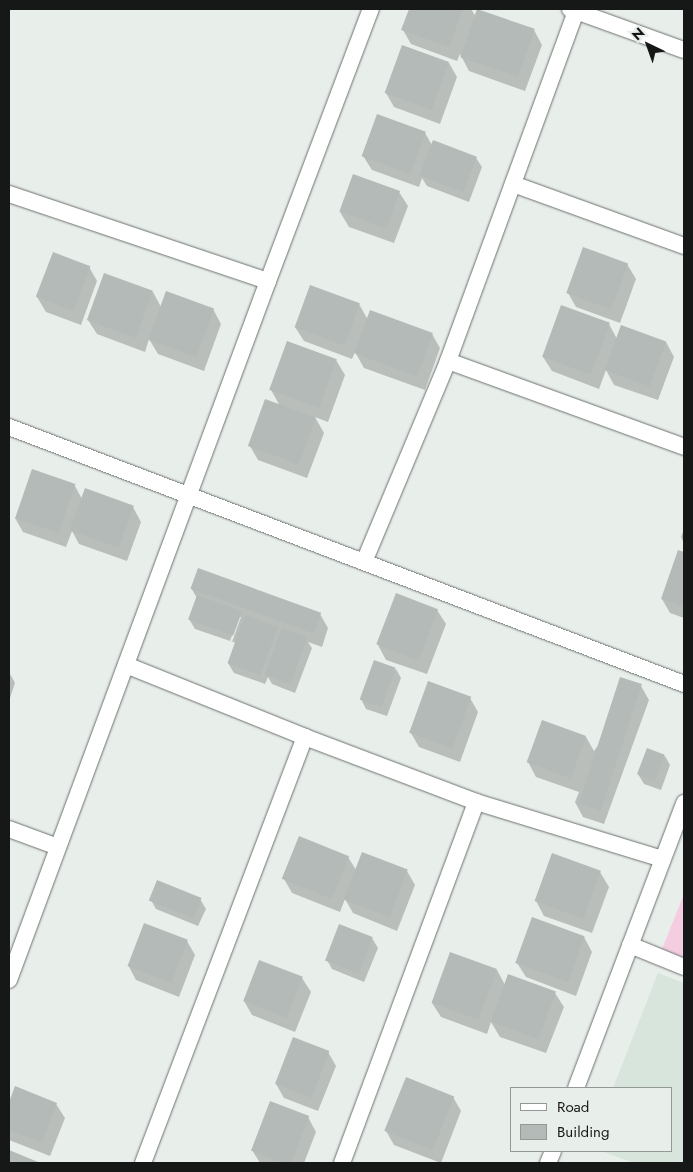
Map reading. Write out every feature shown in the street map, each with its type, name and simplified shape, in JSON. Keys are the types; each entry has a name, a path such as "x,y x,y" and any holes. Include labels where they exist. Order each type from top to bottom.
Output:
{"street":[{"path":"9,980 371,9"},
{"path":"364,562 448,361 513,184 573,10 684,50"},
{"path":"513,184 684,246"},
{"path":"9,194 268,281"},
{"path":"448,361 684,447"},
{"path":"10,430 189,495 684,684"},
{"path":"126,665 305,737 476,802 663,859"},
{"path":"143,1163 305,737"},
{"path":"342,1163 476,802"},
{"path":"576,1087 684,803"},
{"path":"9,829 58,847"},
{"path":"630,946 684,967"}],"shaded area":[{"path":"684,894 684,958 662,949"},
{"path":"658,973 684,983 684,1163 634,1163 604,1152 673,1152 673,1087 613,1087"}],"building":[{"path":"409,9 463,9 449,47 401,30"},
{"path":"477,9 535,29 518,77 460,57"},
{"path":"402,45 449,62 432,110 385,93"},
{"path":"377,114 426,132 410,174 362,156"},
{"path":"433,140 477,157 463,192 419,175"},
{"path":"353,174 400,191 386,229 339,212"},
{"path":"583,247 628,263 611,309 566,293"},
{"path":"53,252 90,266 73,311 36,297"},
{"path":"104,273 153,291 136,338 87,320"},
{"path":"310,285 360,303 344,345 295,327"},
{"path":"166,291 214,308 196,357 148,340"},
{"path":"561,305 610,323 591,374 542,357"},
{"path":"370,310 433,333 417,376 354,353"},
{"path":"621,325 666,341 650,387 605,370"},
{"path":"287,341 337,359 319,408 269,390"},
{"path":"265,399 316,417 299,464 248,446"},
{"path":"32,469 75,484 59,533 15,518"},
{"path":"85,488 134,506 118,548 70,530"},
{"path":"678,550 684,552 684,607 661,599"},
{"path":"198,568 321,613 314,633 190,589"},
{"path":"396,593 438,609 418,660 376,644"},
{"path":"197,595 242,611 233,636 188,619"},
{"path":"245,615 278,627 260,675 228,663"},
{"path":"282,628 307,637 290,684 265,675"},
{"path":"374,660 396,668 381,707 360,699"},
{"path":"620,677 642,684 601,811 579,803"},
{"path":"428,681 471,697 452,748 409,733"},
{"path":"542,720 586,736 571,778 527,762"},
{"path":"647,748 665,755 655,781 637,774"},
{"path":"299,836 349,856 332,899 282,879"},
{"path":"362,852 408,870 389,917 344,900"},
{"path":"552,853 601,871 583,919 535,901"},
{"path":"157,880 202,898 193,918 149,900"},
{"path":"532,917 585,936 568,982 515,963"},
{"path":"144,923 188,940 171,983 128,966"},
{"path":"339,924 373,937 359,973 325,960"},
{"path":"450,952 497,969 479,1020 432,1003"},
{"path":"259,960 303,977 287,1018 243,1001"},
{"path":"508,974 556,991 538,1039 491,1022"},
{"path":"293,1037 329,1051 311,1098 275,1084"},
{"path":"406,1077 454,1096 432,1150 384,1131"},
{"path":"15,1086 57,1103 42,1143 9,1130 9,1102"},
{"path":"270,1101 309,1116 291,1163 284,1163 251,1150"},
{"path":"9,1150 38,1162 38,1163 9,1163"}]}
